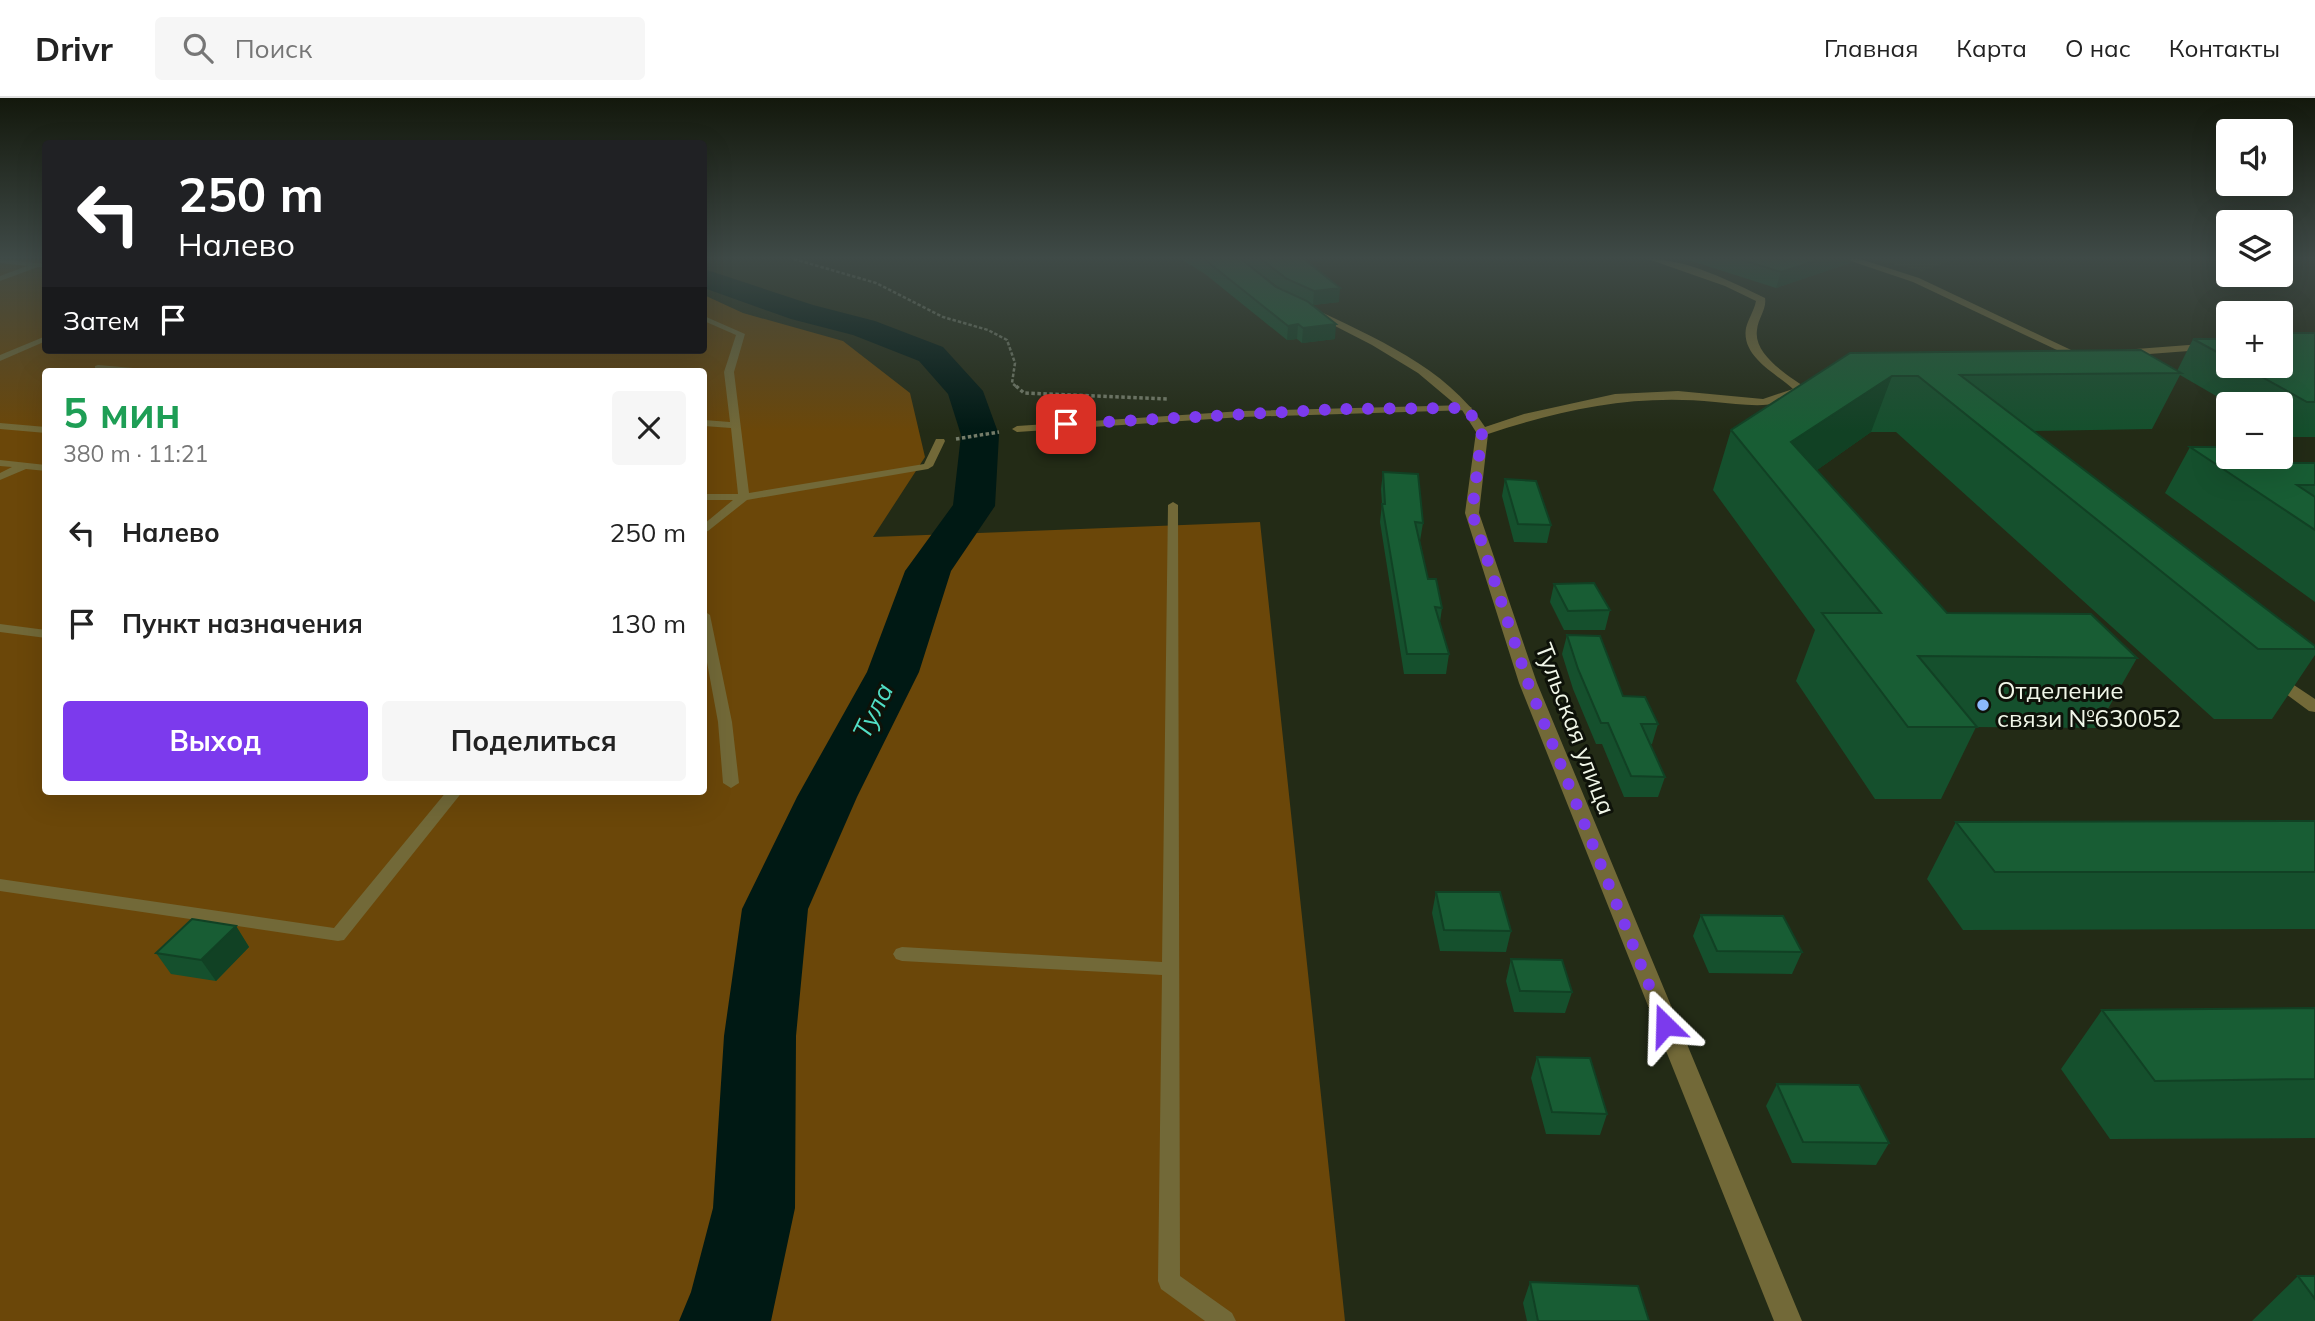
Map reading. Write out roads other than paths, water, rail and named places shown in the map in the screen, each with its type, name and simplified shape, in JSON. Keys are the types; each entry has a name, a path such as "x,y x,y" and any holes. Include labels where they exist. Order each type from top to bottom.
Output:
{"street":[{"path":"1324,316 1422,371 1467,408 1482,432 1528,416 1615,398 1678,395 1764,403 1807,390 1763,360 1752,338 1751,329 1757,316"},
{"path":"1995,316 2085,357 2053,361"},
{"path":"2112,354 2216,346"},
{"name":"Тульская улица","path":"1482,432 1472,513 1528,683 1788,1321"},
{"path":"2263,668 2315,707"}],"lane":[{"path":"707,321 741,334 729,372 744,497"},
{"path":"0,358 42,340"},
{"path":"1017,429 1140,418 1340,409 1467,408"},
{"path":"707,423 737,426"},
{"path":"0,426 42,430"},
{"path":"707,497 744,497 928,466 940,441"},
{"path":"0,463 42,468"},
{"path":"0,477 25,466"},
{"path":"707,527 744,497"},
{"path":"1173,505 1169,1280 1224,1321"},
{"path":"0,628 42,633"},
{"path":"707,630 725,722 731,783"},
{"path":"0,886 338,935 452,795"},
{"path":"902,954 1170,969"}],"waterway":[{"name":"Тула","path":"724,1321 731,1311 754,1208 760,1036 775,909 827,797 893,672 928,571 974,506 980,435 965,391 931,354 864,328 818,316"}],"place":[{"name":"Отделение связи №630052","path":"1983,705"}]}
